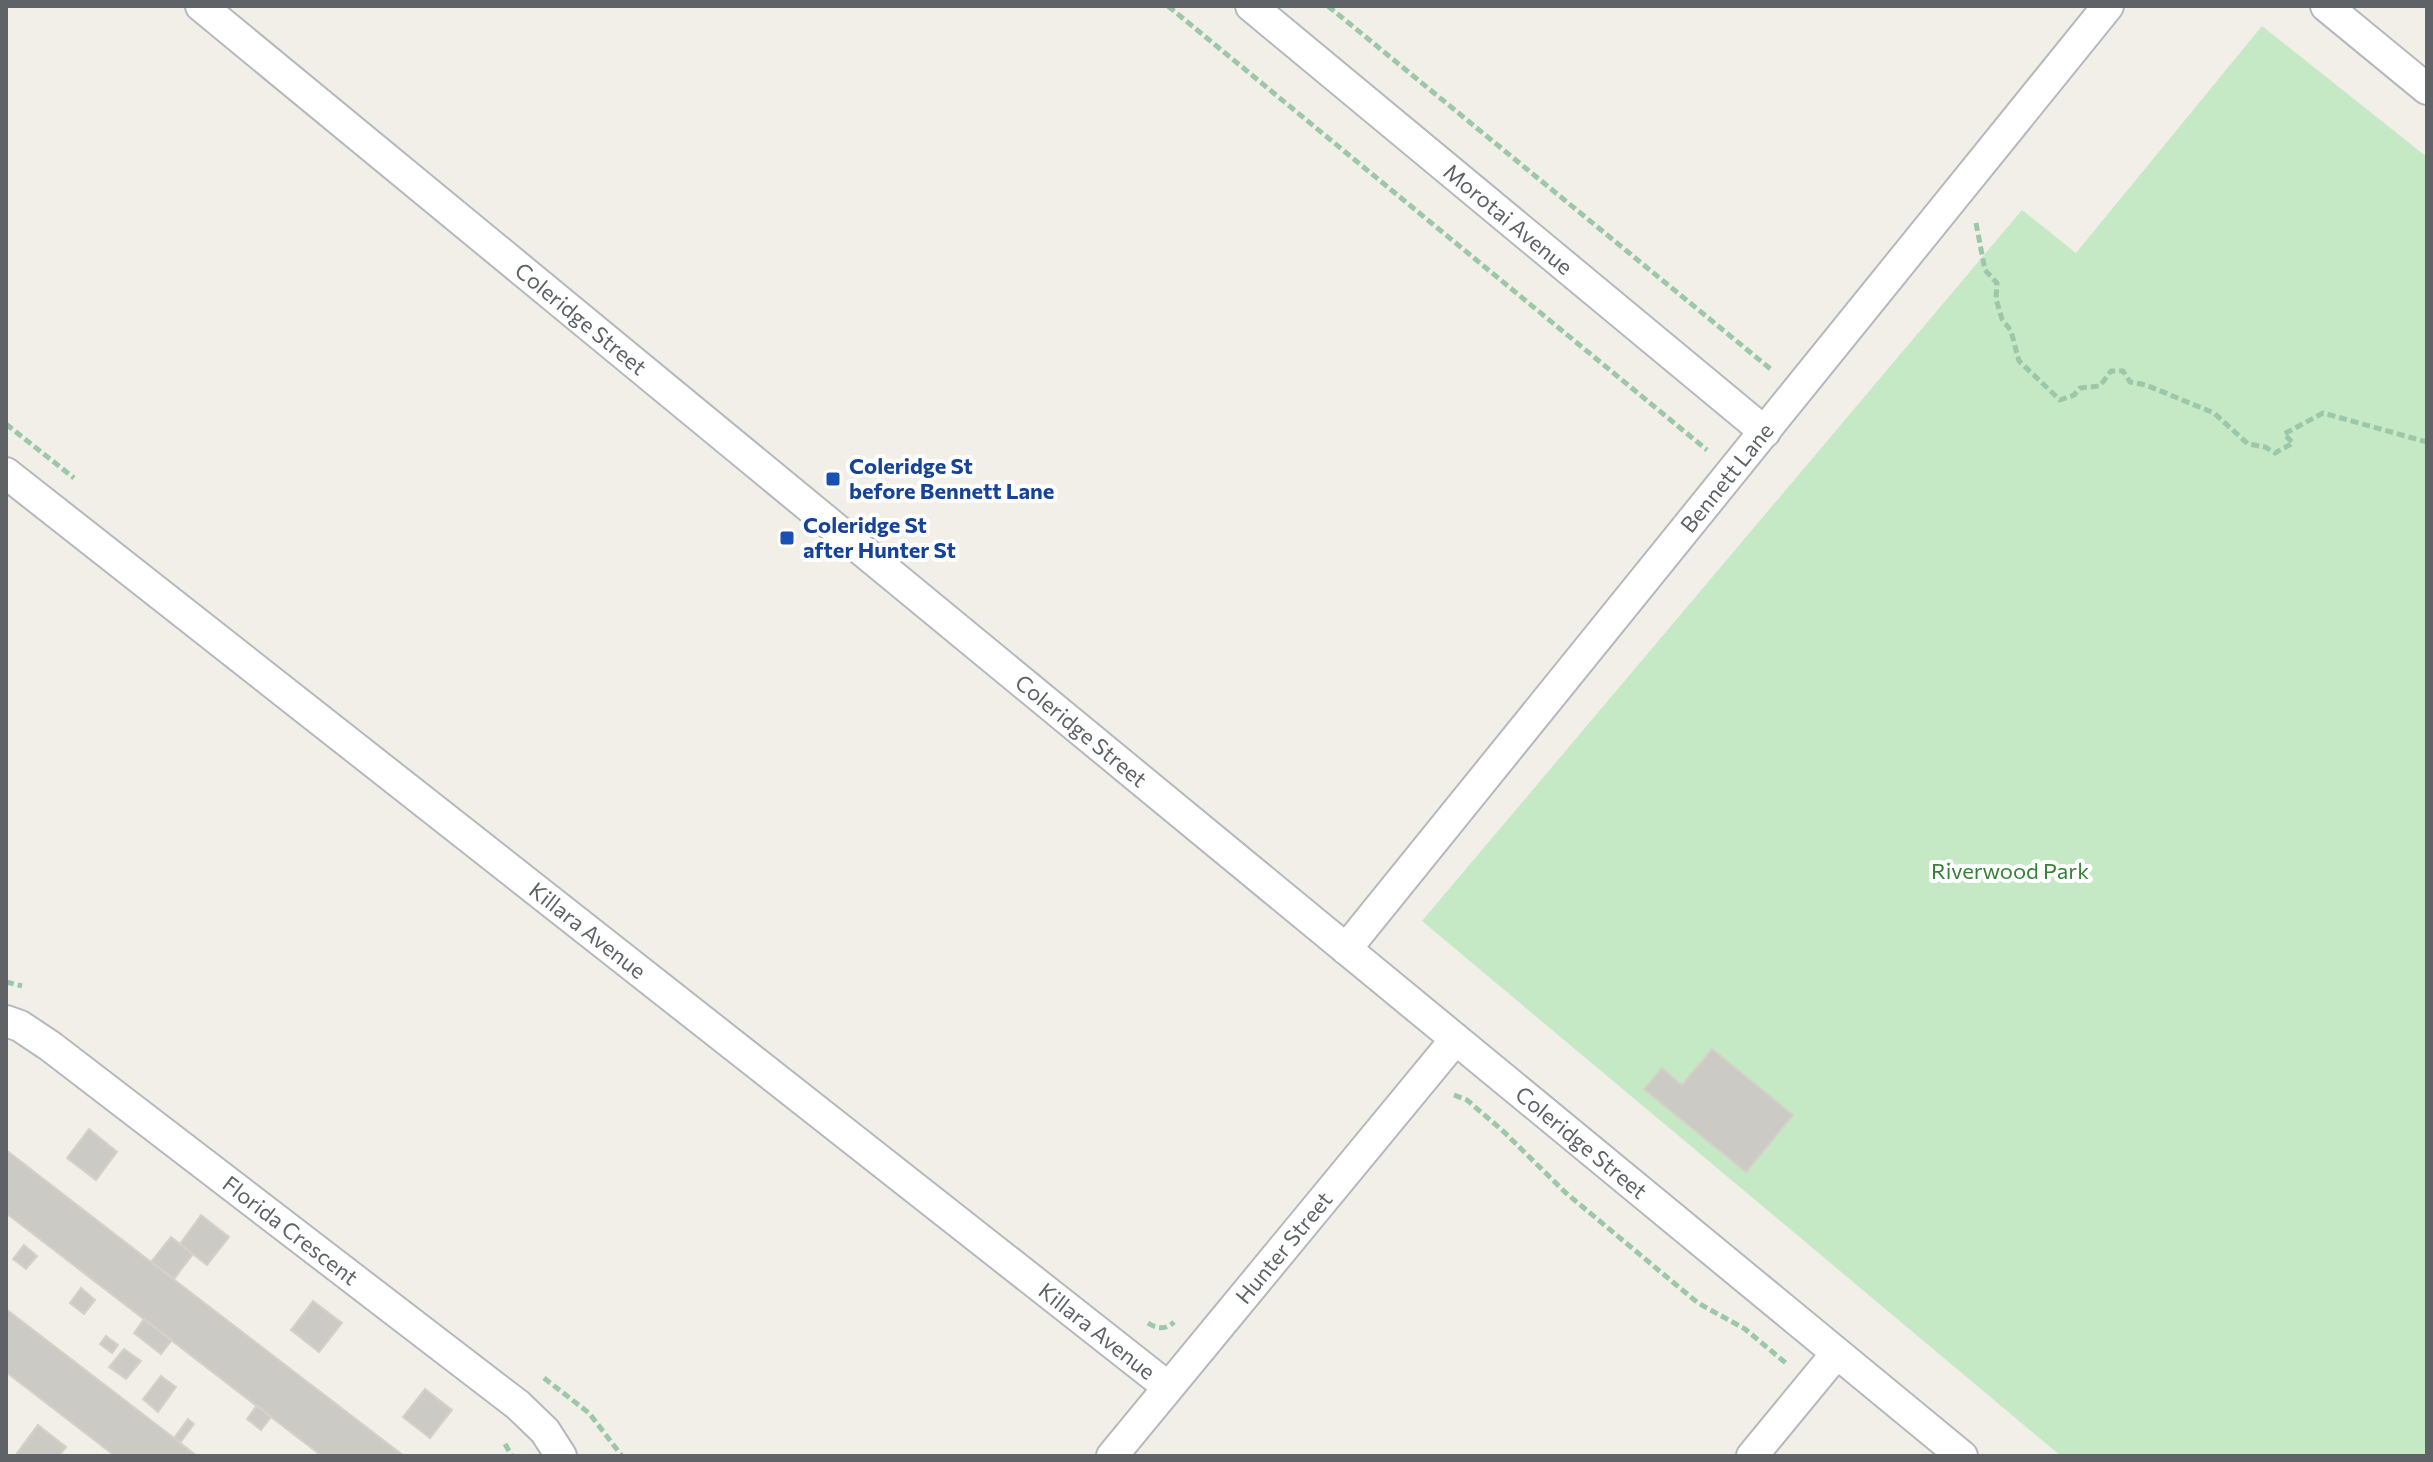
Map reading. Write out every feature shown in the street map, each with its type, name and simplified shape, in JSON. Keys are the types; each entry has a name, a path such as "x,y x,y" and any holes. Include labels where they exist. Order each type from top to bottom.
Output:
{"street":[{"name":"Coleridge Street","path":"201,6 1962,1456"},
{"name":"Morotai Avenue","path":"1251,6 1765,432"},
{"name":"Bennett Lane","path":"1346,949 2108,6"},
{"path":"2326,6 2427,89"},
{"name":"Killara Avenue","path":"6,473 1168,1387"},
{"name":"Florida Crescent","path":"6,1021 20,1026 62,1056 518,1405 545,1431 561,1456"},
{"name":"Hunter Street","path":"1112,1456 1455,1040"},
{"path":"1752,1456 1836,1354"}],"path":[{"path":"1168,6 1718,459"},
{"path":"1328,6 1775,373"},
{"path":"1957,193 1979,227 1979,248 1985,270 1997,283 1996,299 2002,319 2011,331 2019,361 2060,400 2074,395 2080,388 2100,386 2111,371 2123,371 2130,382 2146,385 2214,413 2248,444 2265,447 2275,453 2293,443 2284,434 2323,413 2427,442"},
{"path":"1447,1095 1467,1100 1566,1193 1688,1296 1716,1316 1745,1329 1787,1365"}],"green space":[{"name":"Riverwood Park","path":"2262,26 2427,157 2427,1456 2061,1456 1422,921 2022,210 2076,253"}],"building":[{"path":"1712,1049 1793,1115 1746,1172 1644,1089 1662,1068 1682,1085"},
{"path":"89,1129 117,1152 96,1180 67,1158"},
{"path":"6,1150 404,1456 322,1456 271,1417 6,1213"},
{"path":"201,1215 229,1237 207,1265 180,1244"},
{"path":"171,1237 193,1254 174,1279 151,1262"},
{"path":"24,1245 37,1256 26,1269 13,1259"},
{"path":"81,1288 95,1300 84,1314 70,1303"},
{"path":"313,1301 342,1323 319,1352 291,1330"},
{"path":"6,1309 197,1456 115,1456 6,1372"},
{"path":"144,1319 172,1340 161,1354 134,1333"},
{"path":"106,1336 118,1345 112,1353 100,1344"},
{"path":"124,1349 141,1361 126,1379 109,1367"},
{"path":"161,1376 176,1387 158,1412 143,1399"},
{"path":"425,1389 452,1410 430,1438 403,1417"},
{"path":"257,1405 271,1417 261,1430 247,1419"},
{"path":"188,1419 194,1424 180,1443 174,1438"},
{"path":"38,1425 66,1447 59,1456 21,1456 17,1453"}],"place":[{"name":"Coleridge St before Bennett Lane","path":"833,479"},
{"name":"Coleridge St after Hunter St","path":"787,538"}]}
